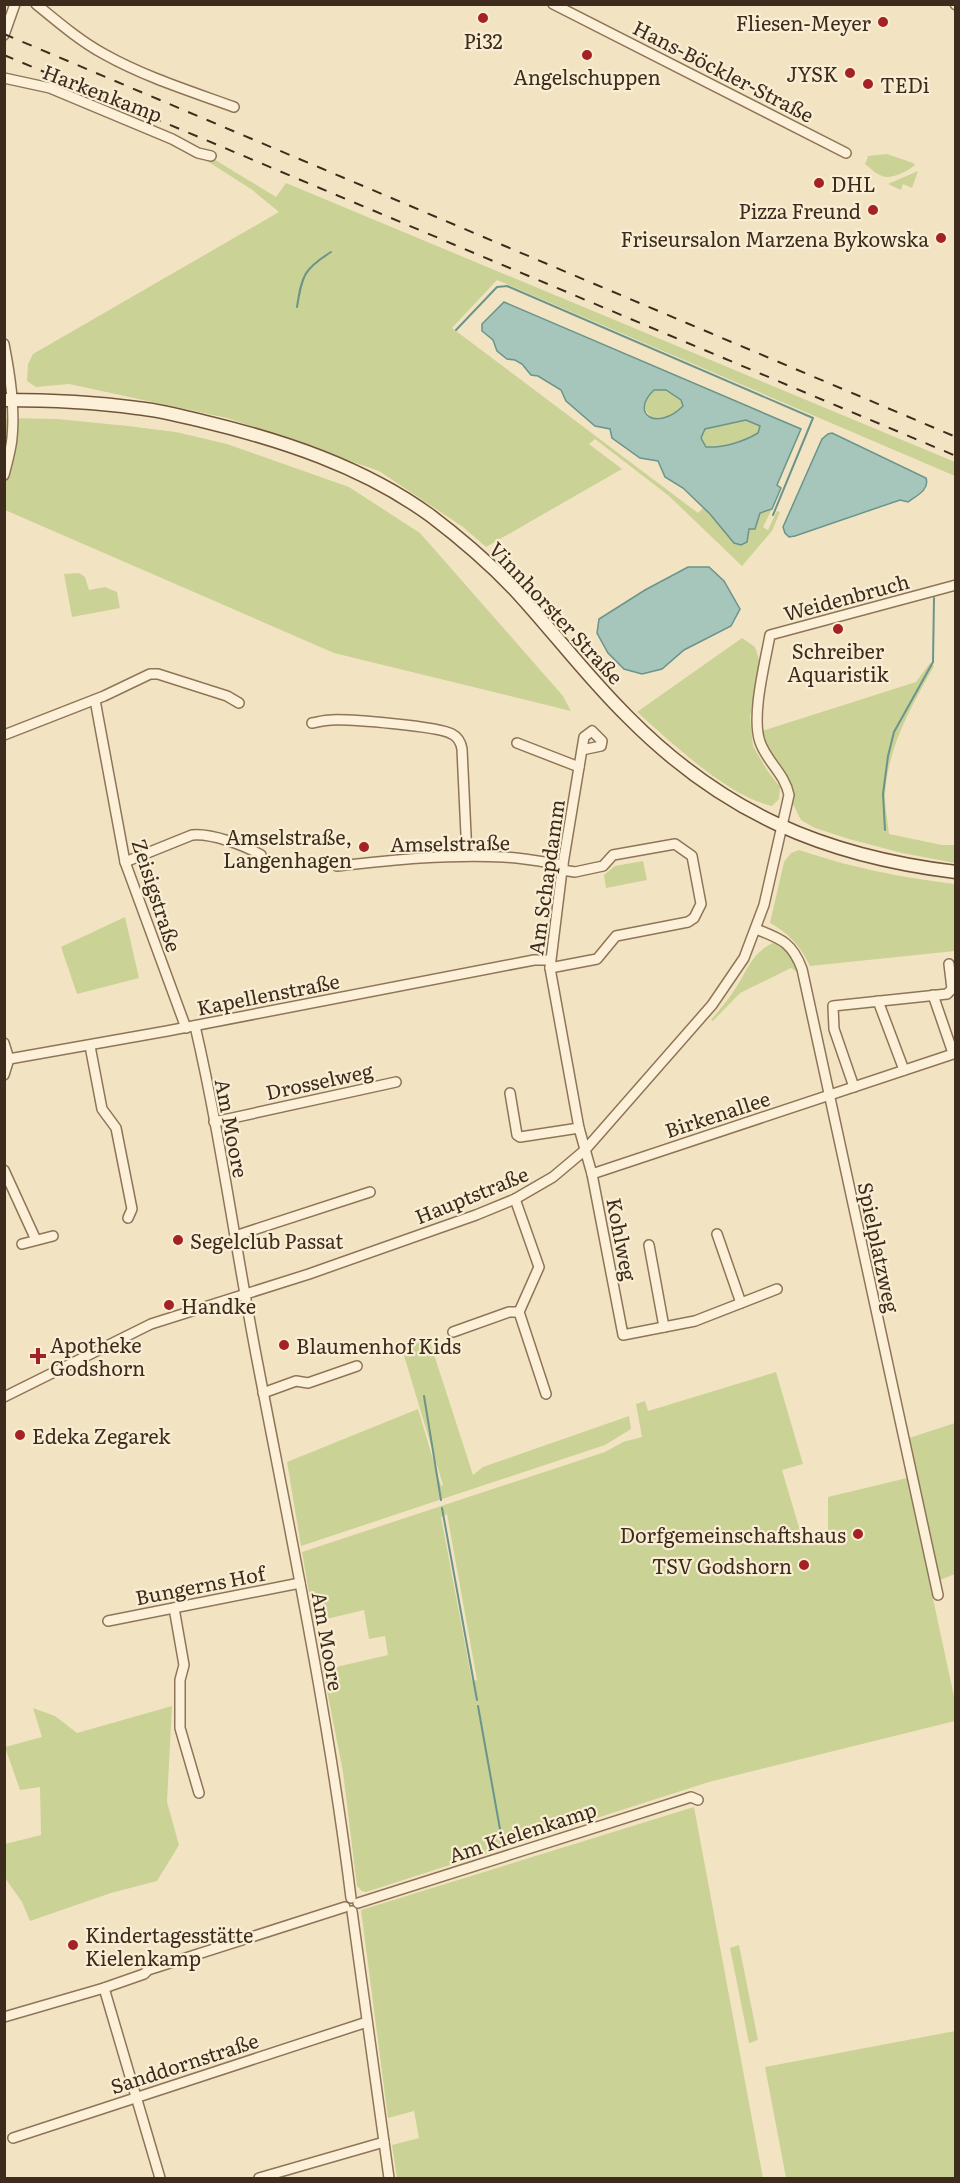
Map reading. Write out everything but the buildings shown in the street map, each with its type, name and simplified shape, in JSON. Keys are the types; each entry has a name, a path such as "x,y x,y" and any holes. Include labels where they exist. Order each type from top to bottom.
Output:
{"street":[{"path":"4,35 15,4"},
{"path":"36,4 75,34 117,61 155,78 234,107"},
{"name":"Hans-Böckler-Straße","path":"553,4 846,153"},
{"name":"Harkenkamp","path":"4,78 50,88 172,139 198,153 211,156"},
{"path":"4,345 12,441 4,475"},
{"name":"Vinnhorster Straße","path":"8,400 137,408 232,428 298,448 345,467 402,497 445,527 492,567 627,717 681,765 723,795 783,829 900,864 956,872"},
{"name":"Weidenbruch","path":"783,829 788,806 787,786 766,756 757,726 770,635 956,585"},
{"path":"4,735 95,700 150,674 158,674 227,696 239,703"},
{"name":"Zeisigstraße","path":"95,700 125,862 190,1027"},
{"path":"312,723 331,720 399,725 454,735 460,741 462,749 467,856"},
{"path":"517,743 579,767"},
{"name":"Am Schapdamm","path":"582,750 550,964 579,1128 585,1150"},
{"name":"Hauptstraße","path":"4,1397 151,1324 244,1295 476,1215 515,1199 553,1177 585,1150 712,1005 744,958 756,929 783,829"},
{"path":"125,862 192,835 202,834 261,855"},
{"name":"Amselstraße","path":"337,866 416,858 467,856 513,858 575,872 603,867 614,855 675,844 692,856 701,904 694,918 688,922 616,936 597,959 550,964"},
{"name":"Spielplatzweg","path":"756,929 789,944 797,955 802,969 938,1595"},
{"name":"Kapellenstraße","path":"9,1059 90,1046 511,964 550,964"},
{"path":"854,1087 834,1029 833,1006 950,992 949,964"},
{"name":"Birkenallee","path":"592,1174 954,1053 933,995"},
{"path":"878,1001 904,1070"},
{"name":"Am Moore","path":"190,1027 214,1122 337,1791 389,2178"},
{"path":"4,1043 9,1059 4,1075"},
{"path":"90,1046 102,1109 116,1128 132,1209 128,1218"},
{"name":"Drosselweg","path":"214,1122 396,1082"},
{"path":"510,1093 517,1135 520,1137 579,1128"},
{"name":"Kohlweg","path":"585,1150 592,1174 623,1335 664,1327"},
{"path":"4,1170 36,1240"},
{"path":"235,1236 370,1192"},
{"path":"515,1199 539,1267 519,1312 546,1394"},
{"path":"717,1234 741,1303"},
{"path":"22,1244 53,1236"},
{"path":"648,1245 664,1327 694,1321 777,1290"},
{"path":"453,1332 509,1312 519,1312"},
{"path":"263,1393 296,1381 308,1383 357,1366"},
{"name":"Bungerns Hof","path":"108,1620 300,1583"},
{"path":"174,1608 184,1665 180,1680 180,1728 200,1793"},
{"name":"Am Kielenkamp","path":"4,2017 104,1988 144,1974 148,1970 685,1798 698,1800"},
{"path":"104,1988 160,2178"},
{"name":"Sanddornstraße","path":"13,2138 367,2022"},
{"path":"259,2178 384,2142"}],"green space":[{"path":"887,154 915,165 899,174 886,177 865,164 867,156"},
{"path":"212,158 276,197 286,183 955,462 955,476 497,280 452,328 698,513 703,508 710,514 749,529 755,529 760,513 772,509 763,527 768,530 777,511 780,512 772,531 742,566 669,496 595,439 589,444 622,469 486,547 463,527 379,471 227,418 69,384 36,387 27,381 28,364 33,354 279,212 251,189 207,161"},
{"path":"918,171 912,188 903,184 901,190 888,184"},
{"path":"654,390 666,390 682,400 683,405 667,418 652,418 644,406 646,398"},
{"path":"5,418 57,419 176,432 227,444 349,487 420,533 563,696 571,711 334,653 5,510"},
{"path":"746,420 760,427 758,433 733,444 706,448 701,438 705,429"},
{"path":"79,573 85,577 89,590 105,587 117,592 120,608 72,617 64,574"},
{"path":"742,638 755,647 760,663 750,717 753,746 780,787 779,799 772,806 755,800 718,780 637,712"},
{"path":"930,663 934,666 909,712 890,761 885,796 886,811 889,834 942,845 955,845 955,863 902,853 849,839 815,828 801,820 792,805 791,786 788,779 770,753 762,731 916,682"},
{"path":"799,850 876,871 955,884 955,951 810,966 793,941 770,923 784,862 791,853"},
{"path":"643,861 647,880 606,888 604,875 615,866"},
{"path":"125,917 139,978 77,994 61,947"},
{"path":"773,943 789,954 797,972 791,968 740,993 713,1021 711,1020 731,995 760,951"},
{"path":"429,1339 473,1475 483,1467 629,1416 631,1429 605,1445 301,1546 287,1462 418,1409 441,1486 443,1485 402,1349"},
{"path":"776,1372 803,1464 782,1470 804,1544 828,1537 828,1497 907,1478 955,1701 955,1721 709,1782 366,1892 362,1891 357,1886 343,1772 323,1670 388,1655 385,1636 369,1639 364,1610 314,1622 302,1552 605,1452 623,1442 642,1437 636,1404 645,1401 648,1411","holes":["447,1514 477,1680 472,1681 441,1517"]},
{"path":"955,1423 955,1574 940,1580 909,1438"},
{"path":"172,1706 167,1802 179,1845 157,1881 111,1893 30,1921 22,1902 5,1878 5,1844 41,1835 40,1787 20,1790 5,1747 42,1737 33,1708 55,1716 77,1733"},
{"path":"694,1807 763,2178 397,2178 392,2145 419,2138 414,2111 388,2118 361,1910"},
{"path":"739,1945 758,2040 749,2043 730,1948"},
{"path":"955,2031 955,2178 786,2178 765,2067"}],"water":[{"path":"504,302 801,429 777,485 781,488 772,509 760,513 755,529 749,529 747,542 741,545 734,543 710,514 683,488 665,477 658,461 640,458 612,438 610,429 595,426 566,401 561,390 538,376 531,375 522,364 507,359 497,351 493,340 482,331 482,324","holes":["654,390 666,390 681,400 683,406 664,418 649,417 644,406","746,420 760,426 758,433 733,444 712,447 706,447 701,438 705,429"]},
{"path":"832,433 926,478 926,486 922,492 908,502 900,500 789,537 783,527 822,439"},
{"path":"688,567 709,567 724,581 740,609 731,626 684,650 662,669 642,674 624,669 608,653 597,633 599,619 645,590"}],"waterway":[{"path":"297,307 306,274 315,263 331,252"},
{"path":"456,330 497,287 507,286 813,418 773,515"},
{"path":"885,830 883,794 888,756 894,732 933,662 934,598"},
{"path":"424,1396 441,1500"},
{"path":"442,1508 477,1700"},
{"path":"478,1706 503,1846"}],"railway":[{"path":"4,34 956,437"},
{"path":"4,55 956,456"}],"place":[{"name":"Pi32","path":"483,18"},
{"name":"Fliesen-Meyer","path":"883,22"},
{"name":"Angelschuppen","path":"587,55"},
{"name":"JYSK","path":"850,73"},
{"name":"TEDi","path":"868,84"},
{"name":"DHL","path":"819,183"},
{"name":"Pizza Freund","path":"873,210"},
{"name":"Friseursalon Marzena Bykowska","path":"941,238"},
{"name":"Schreiber Aquaristik","path":"838,629"},
{"name":"Amselstraße, Langenhagen","path":"364,847"},
{"name":"Segelclub Passat","path":"178,1240"},
{"name":"Handke","path":"169,1305"},
{"name":"Blaumenhof Kids","path":"284,1345"},
{"name":"Apotheke Godshorn","path":"38,1356"},
{"name":"Edeka Zegarek","path":"20,1435"},
{"name":"Dorfgemeinschaftshaus","path":"858,1534"},
{"name":"TSV Godshorn","path":"804,1565"},
{"name":"Kindertagesstätte Kielenkamp","path":"73,1945"}]}
